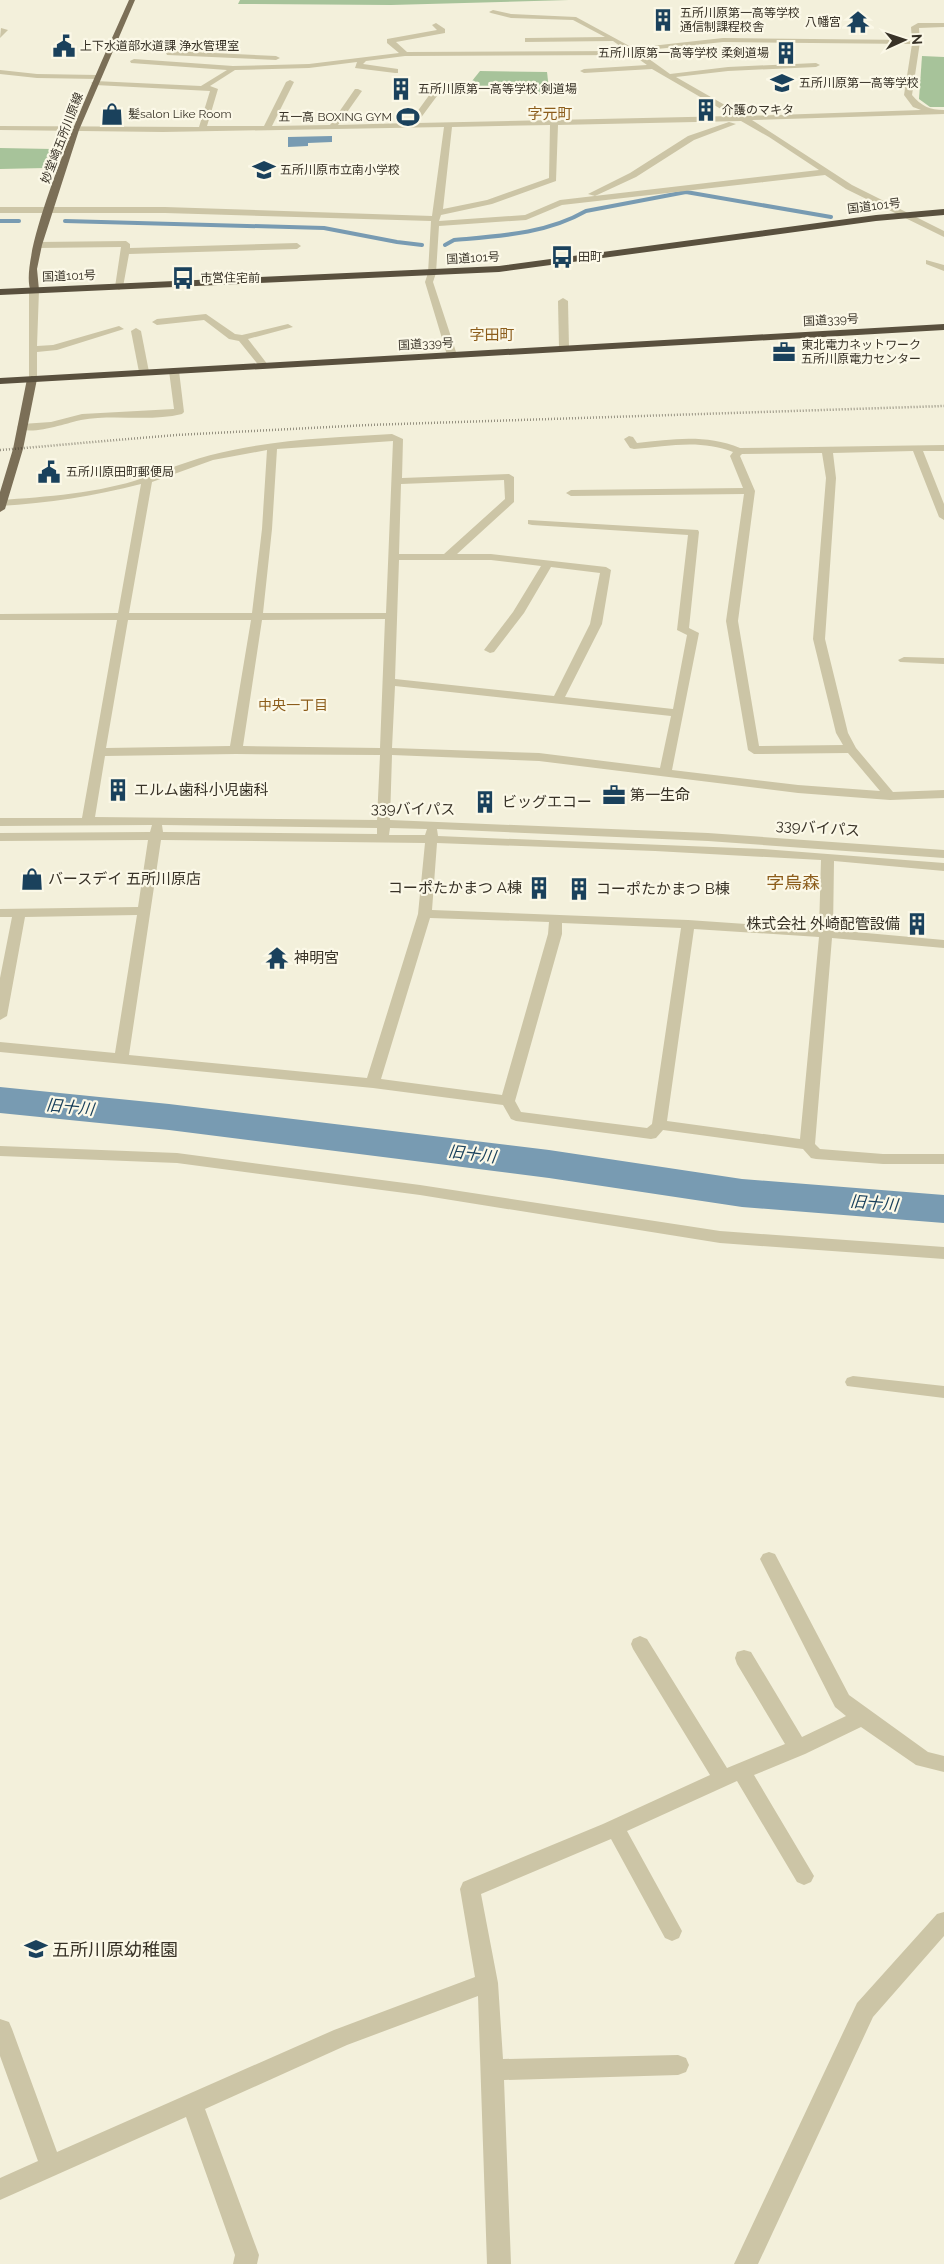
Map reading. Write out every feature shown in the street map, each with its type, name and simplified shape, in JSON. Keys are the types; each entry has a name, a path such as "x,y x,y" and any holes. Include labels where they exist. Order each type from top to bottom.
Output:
{"highway":[{"name":"国道101号","path":"0,292 432,272 540,265 904,215 944,212"},
{"name":"国道339号","path":"0,381 944,327"}],"main road":[{"name":"妙堂崎五所川原線","path":"34,290 33,264 48,209 76,130 132,0"},
{"path":"1,505 22,427 32,379"}],"street":[{"path":"492,12 511,16 574,18 614,39 668,76 772,134 849,187 944,234"},
{"path":"926,17 915,27 916,42 908,95 916,105 939,112"},
{"path":"405,54 390,41 442,32 436,25"},
{"path":"918,25 944,25"},
{"path":"528,40 614,39"},
{"path":"134,61 232,68 269,68 310,66 405,54 631,51 723,40 916,42"},
{"path":"309,57 328,57 350,52"},
{"path":"170,53 299,58"},
{"path":"269,68 271,58"},
{"path":"366,58 358,66 395,71"},
{"path":"668,76 728,69 816,64"},
{"path":"584,71 653,67"},
{"path":"202,88 225,75 232,68"},
{"path":"0,72 214,89 203,128"},
{"path":"267,128 290,82"},
{"path":"332,128 358,91"},
{"path":"411,126 433,96"},
{"path":"0,128 76,130 332,128 745,120 939,112"},
{"path":"578,200 633,175 691,138 745,120"},
{"path":"436,219 553,179 554,123"},
{"path":"448,125 436,219 432,272 429,282 452,355"},
{"path":"0,210 165,210 436,219 526,217 560,203 578,200 827,172"},
{"path":"38,245 126,244 119,287"},
{"path":"125,251 297,246"},
{"path":"929,262 944,268"},
{"path":"32,379 34,290"},
{"path":"563,301 564,348"},
{"path":"157,322 206,317 232,337 242,338 288,327"},
{"path":"33,349 54,348 119,329"},
{"path":"136,331 144,372"},
{"path":"242,338 263,365"},
{"path":"22,427 51,425 82,417 179,412 174,370"},
{"path":"1,505 71,496 147,480 210,458 272,446 310,441 392,437 398,439 392,557 383,838"},
{"path":"629,439 634,446 692,440 724,443 739,451 944,448"},
{"path":"236,750 257,617 267,529 272,446"},
{"path":"916,447 939,492 944,517"},
{"path":"827,449 831,478 819,639 842,733 851,749 890,796"},
{"path":"739,451 735,456 750,491 732,621 754,750 851,749"},
{"path":"397,481 509,477 510,500 449,555"},
{"path":"88,821 147,480"},
{"path":"571,493 750,491"},
{"path":"532,522 694,532 683,630 694,633 665,772"},
{"path":"392,557 449,555 490,557 547,565 606,570 596,624 557,700"},
{"path":"490,650 518,613 547,565"},
{"path":"0,617 390,616"},
{"path":"904,660 944,661"},
{"path":"389,682 678,713"},
{"path":"99,752 236,750 539,757 798,789 890,796 944,794"},
{"name":"339バイパス","path":"0,822 88,821 156,829 383,824 433,825 750,840 944,854"},
{"path":"373,1083 425,914 430,840 433,825"},
{"path":"122,1058 156,829"},
{"path":"0,837 156,829 294,836 564,843 828,858 944,867"},
{"path":"806,1145 826,932 828,858"},
{"path":"0,913 143,911"},
{"path":"0,1016 19,913"},
{"path":"425,914 688,924 826,932 944,944"},
{"path":"556,918 555,934 508,1101 516,1116 650,1134 660,1125 688,924"},
{"path":"0,1047 373,1083 508,1101"},
{"path":"660,1125 806,1145 816,1154 883,1159 944,1159"},
{"path":"0,1152 177,1158 420,1190 720,1237 944,1253"},
{"path":"853,1382 944,1392"},
{"path":"769,1559 842,1701 922,1760 944,1764"},
{"path":"640,1644 804,1876"},
{"path":"744,1658 798,1748"},
{"path":"499,2264 487,1983 470,1889 615,1828 732,1774 798,1748 862,1717"},
{"path":"615,1828 672,1932"},
{"path":"746,2264 865,2010 944,1921"},
{"path":"0,2189 342,2037 487,1983"},
{"path":"1,2029 51,2167"},
{"path":"492,2070 678,2065"},
{"path":"192,2104 247,2255 245,2264"}],"green space":[{"path":"240,0 569,0 391,5 238,4"},
{"path":"922,56 944,57 944,107 930,107 919,99"},
{"path":"480,71 547,72 549,89 539,95 468,86"},
{"path":"0,148 52,149 45,168 0,169"}],"water":[{"path":"332,136 332,142 308,143 308,146 288,147 288,137"}],"waterway":[{"path":"445,245 454,240 522,233 555,225 586,211 686,192 831,217"},
{"path":"0,221 19,221"},
{"path":"65,221 324,228 422,245"},
{"name":"旧十川","path":"0,1100 169,1117 549,1164 742,1193 944,1209"}],"railway":[{"path":"0,450 176,435 368,425 944,406"}],"place":[{"name":"五所川原第一高等学校 通信制課程校舎","path":"663,20"},
{"name":"八幡宮","path":"858,22"},
{"name":"上下水道部水道課 浄水管理室","path":"64,46"},
{"name":"五所川原第一高等学校 柔剣道場","path":"786,53"},
{"name":"五所川原第一高等学校","path":"782,83"},
{"name":"五所川原第一高等学校 剣道場","path":"401,89"},
{"name":"介護のマキタ","path":"706,110"},
{"name":"髪salon Like Room","path":"112,114"},
{"name":"五一高 BOXING GYM","path":"408,117"},
{"name":"五所川原市立南小学校","path":"264,170"},
{"name":"田町","path":"562,257"},
{"name":"市営住宅前","path":"183,278"},
{"name":"東北電力ネットワーク 五所川原電力センター","path":"784,352"},
{"name":"五所川原田町郵便局","path":"49,472"},
{"name":"エルム歯科小児歯科","path":"118,790"},
{"name":"第一生命","path":"614,795"},
{"name":"ビッグエコー","path":"485,802"},
{"name":"バースデイ 五所川原店","path":"32,879"},
{"name":"コーポたかまつ A棟","path":"539,888"},
{"name":"コーポたかまつ B棟","path":"579,889"},
{"name":"株式会社 外崎配管設備","path":"917,924"},
{"name":"神明宮","path":"277,958"},
{"name":"五所川原幼稚園","path":"36,1949"}],"district":[{"name":"字元町","path":"550,114"},
{"name":"字田町","path":"492,335"},
{"name":"中央一丁目","path":"293,705"},
{"name":"字烏森","path":"793,882"}]}
